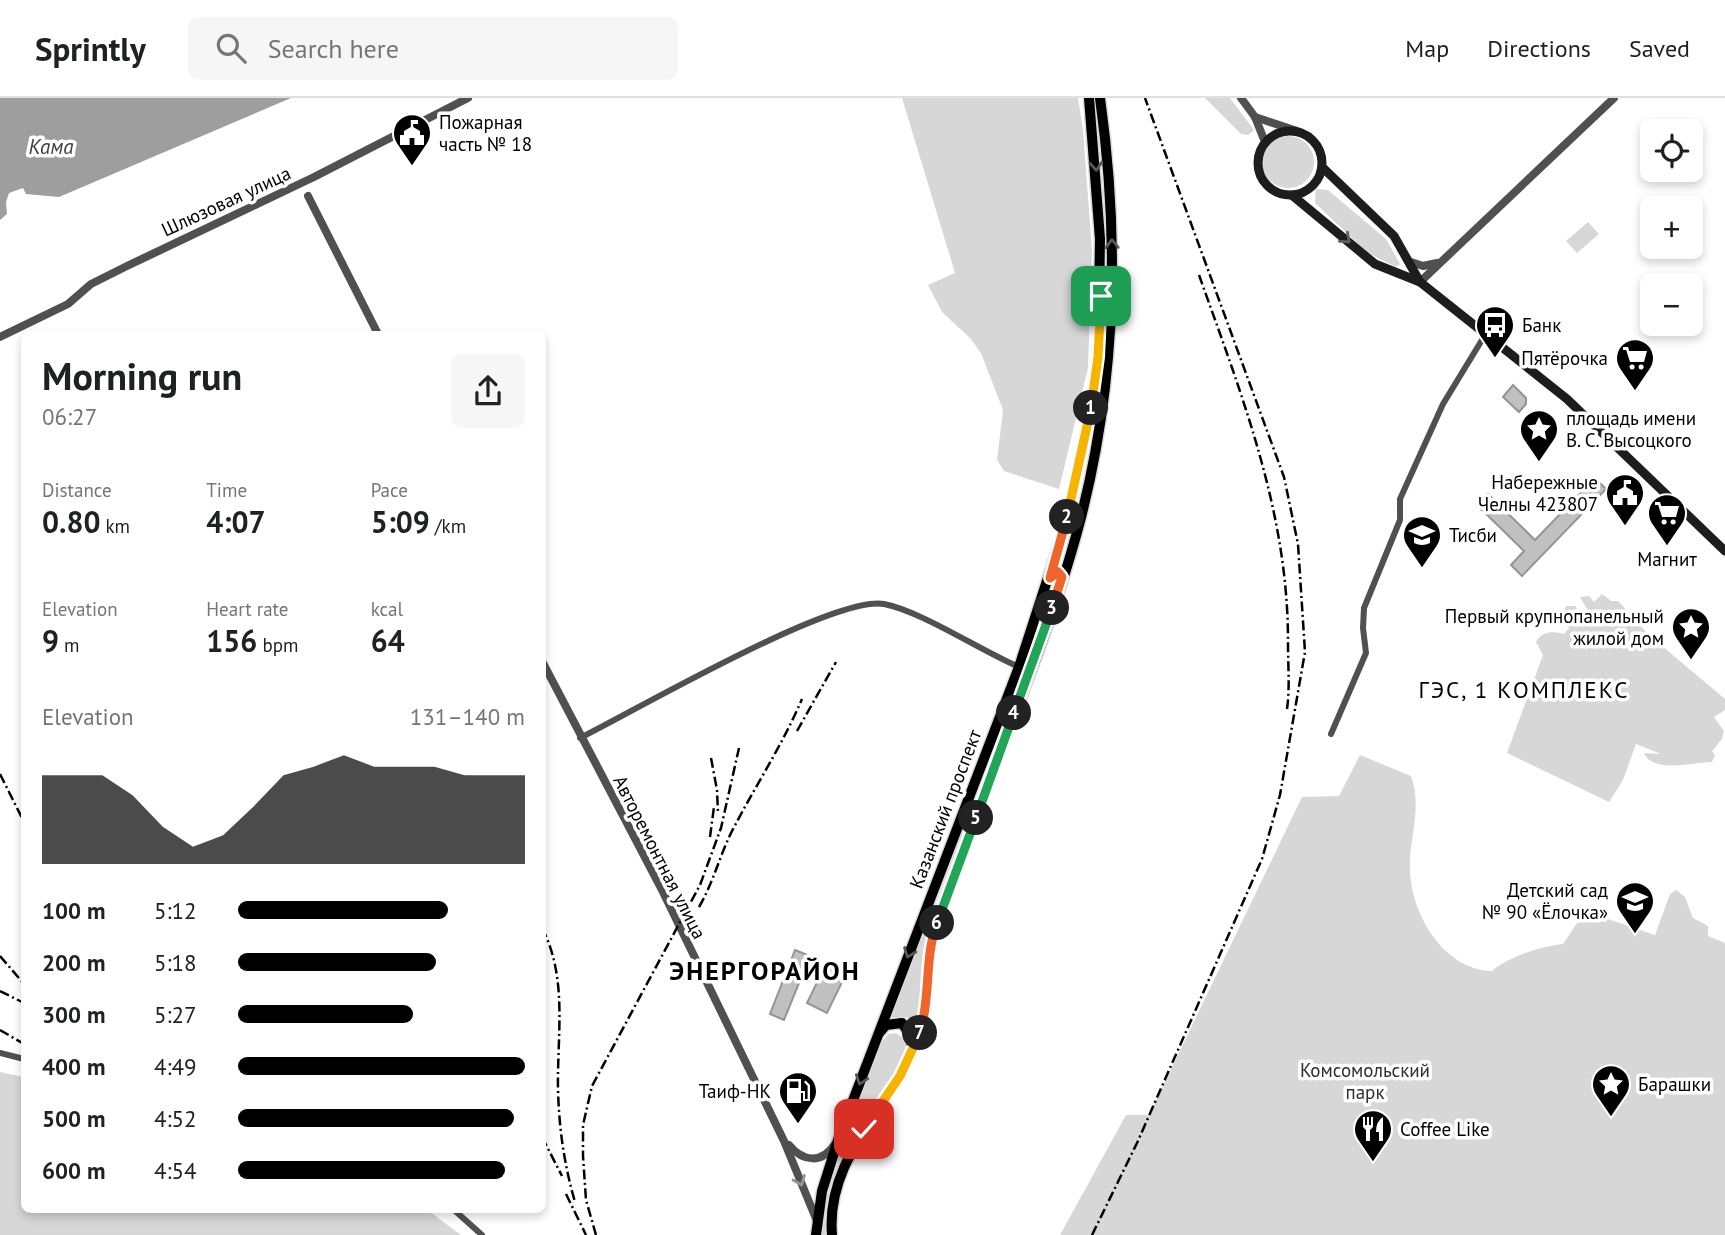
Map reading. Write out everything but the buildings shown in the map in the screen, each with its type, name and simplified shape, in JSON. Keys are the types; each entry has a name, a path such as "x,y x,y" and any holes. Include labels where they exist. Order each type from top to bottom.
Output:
{"main road":[{"name":"Казанский проспект","path":"816,1235 822,1191 839,1137 1019,667 1060,547 1095,389 1098,357 1100,239 1089,98"},
{"name":"Казанский проспект","path":"832,1235 833,1205 842,1170 910,1055 925,1017 933,934 1072,550 1106,390 1110,356 1112,239 1100,98"},
{"path":"1420,282 1394,236 1322,167 1316,143 1300,132 1279,132 1265,142 1258,159 1262,178 1274,191 1293,196 1375,264 1420,282 1567,399 1725,551"},
{"path":"1293,196 1314,184 1322,167"},
{"path":"1060,547 1061,556 1065,557 1072,550"},
{"path":"1050,578 1058,572 1062,582"},
{"path":"876,1036 886,1025 902,1023 912,1038 910,1055"}],"street":[{"name":"Шлюзовая улица","path":"0,337 68,304 92,284 115,272 314,177 468,98"},
{"path":"1241,98 1255,117 1265,142"},
{"path":"1420,282 1614,98"},
{"path":"1255,117 1300,132"},
{"path":"314,177 308,196 376,331"},
{"path":"285,190 308,196"},
{"path":"1408,261 1423,266 1440,262"},
{"path":"1331,734 1366,653 1364,608 1400,520 1400,499 1443,404 1485,335"},
{"path":"580,738 779,637 831,613 864,604 883,604 906,610 1019,667"},
{"name":"Авторемонтная улица","path":"546,669 663,892 784,1141 817,1221"},
{"path":"0,1054 21,1058"},
{"path":"784,1141 803,1158 811,1160 830,1152 839,1137"},
{"path":"457,1213 482,1235"}],"green space":[{"path":"902,98 1078,98 1092,251 1088,368 1059,489 1004,471 997,460 1003,410 981,353 970,338 942,312 928,285 955,273"},
{"path":"1205,98 1230,98 1254,130 1248,135 1241,134"},
{"path":"1288,136 1298,138 1306,144 1312,152 1312,172 1306,180 1298,186 1288,188 1278,186 1270,180 1264,172 1262,162 1264,152 1270,144 1278,138"},
{"path":"1316,189 1328,190 1386,239 1400,264 1396,267 1368,253 1315,203"},
{"path":"1588,222 1599,234 1577,253 1566,241"},
{"path":"1602,594 1611,601 1618,601 1648,634 1661,636 1662,646 1725,699 1725,710 1714,717 1724,731 1722,739 1712,751 1715,755 1712,762 1664,765 1649,759 1644,753 1661,754 1636,744 1623,780 1609,802 1507,753 1543,655 1536,642 1538,638 1551,632 1564,634 1569,628 1561,620 1566,606 1575,606 1581,616 1587,609 1580,597 1589,596 1594,602"},
{"name":"Комсомольский парк","path":"1360,755 1411,776 1416,801 1410,860 1412,889 1424,922 1445,951 1459,961 1492,971 1526,953 1563,944 1577,923 1602,917 1655,935 1670,894 1676,890 1685,897 1693,918 1708,926 1708,936 1725,943 1725,1235 1060,1235 1126,1115 1149,1115 1302,797 1339,796"},
{"path":"936,901 927,942 918,1030 907,1017 890,1017"},
{"path":"896,1033 907,1041 906,1053 842,1161 832,1184 826,1209 826,1235 819,1235 830,1185 853,1114 881,1043 888,1034"},
{"path":"0,1072 21,1076 21,1213 431,1213 461,1235 0,1235"}],"water":[{"name":"Кама","path":"0,98 291,98 59,197 26,194 23,188 9,193 6,202 7,214 0,220"}],"railway":[{"path":"1092,1235 1137,1143 1262,859 1280,795 1305,652 1298,544 1284,477 1145,98"},
{"path":"1199,275 1246,411 1272,502 1286,596 1289,677 1287,709"},
{"path":"797,731 836,662"},
{"path":"699,907 731,833 802,699"},
{"path":"596,1235 586,1200 583,1156 583,1125 592,1086 700,885 721,828 739,748"},
{"path":"711,758 718,813"},
{"path":"0,774 21,816"},
{"path":"710,837 714,807"},
{"path":"546,938 558,987 560,1118 565,1160 575,1202"},
{"path":"0,956 21,980"},
{"path":"0,991 21,1002"},
{"path":"0,1030 21,1042"},
{"path":"546,1145 562,1176"},
{"path":"566,1194 586,1235"}],"place":[{"name":"Пожарная часть № 18","path":"412,167"},
{"name":"Банк","path":"1495,359"},
{"name":"Пятёрочка","path":"1635,392"},
{"name":"площадь имени В. С. Высоцкого","path":"1539,463"},
{"name":"Набережные Челны 423807","path":"1625,527"},
{"name":"Магнит","path":"1667,547"},
{"name":"Тисби","path":"1422,569"},
{"name":"Первый крупнопанельный жилой дом","path":"1691,661"},
{"name":"Детский сад № 90 «Ёлочка»","path":"1635,935"},
{"name":"Барашки","path":"1611,1118"},
{"name":"Таиф-НК","path":"798,1125"},
{"name":"Coffee Like","path":"1373,1163"}],"district":[{"name":"ГЭС, 1 КОМПЛЕКС","path":"1524,690"},
{"name":"ЭНЕРГОРАЙОН","path":"765,971"}],"route":[{"path":"864,1129 900,1076 919,1034 925,1017 933,934 1062,582 1058,572 1050,578 1067,519 1095,389 1101,296"}]}
